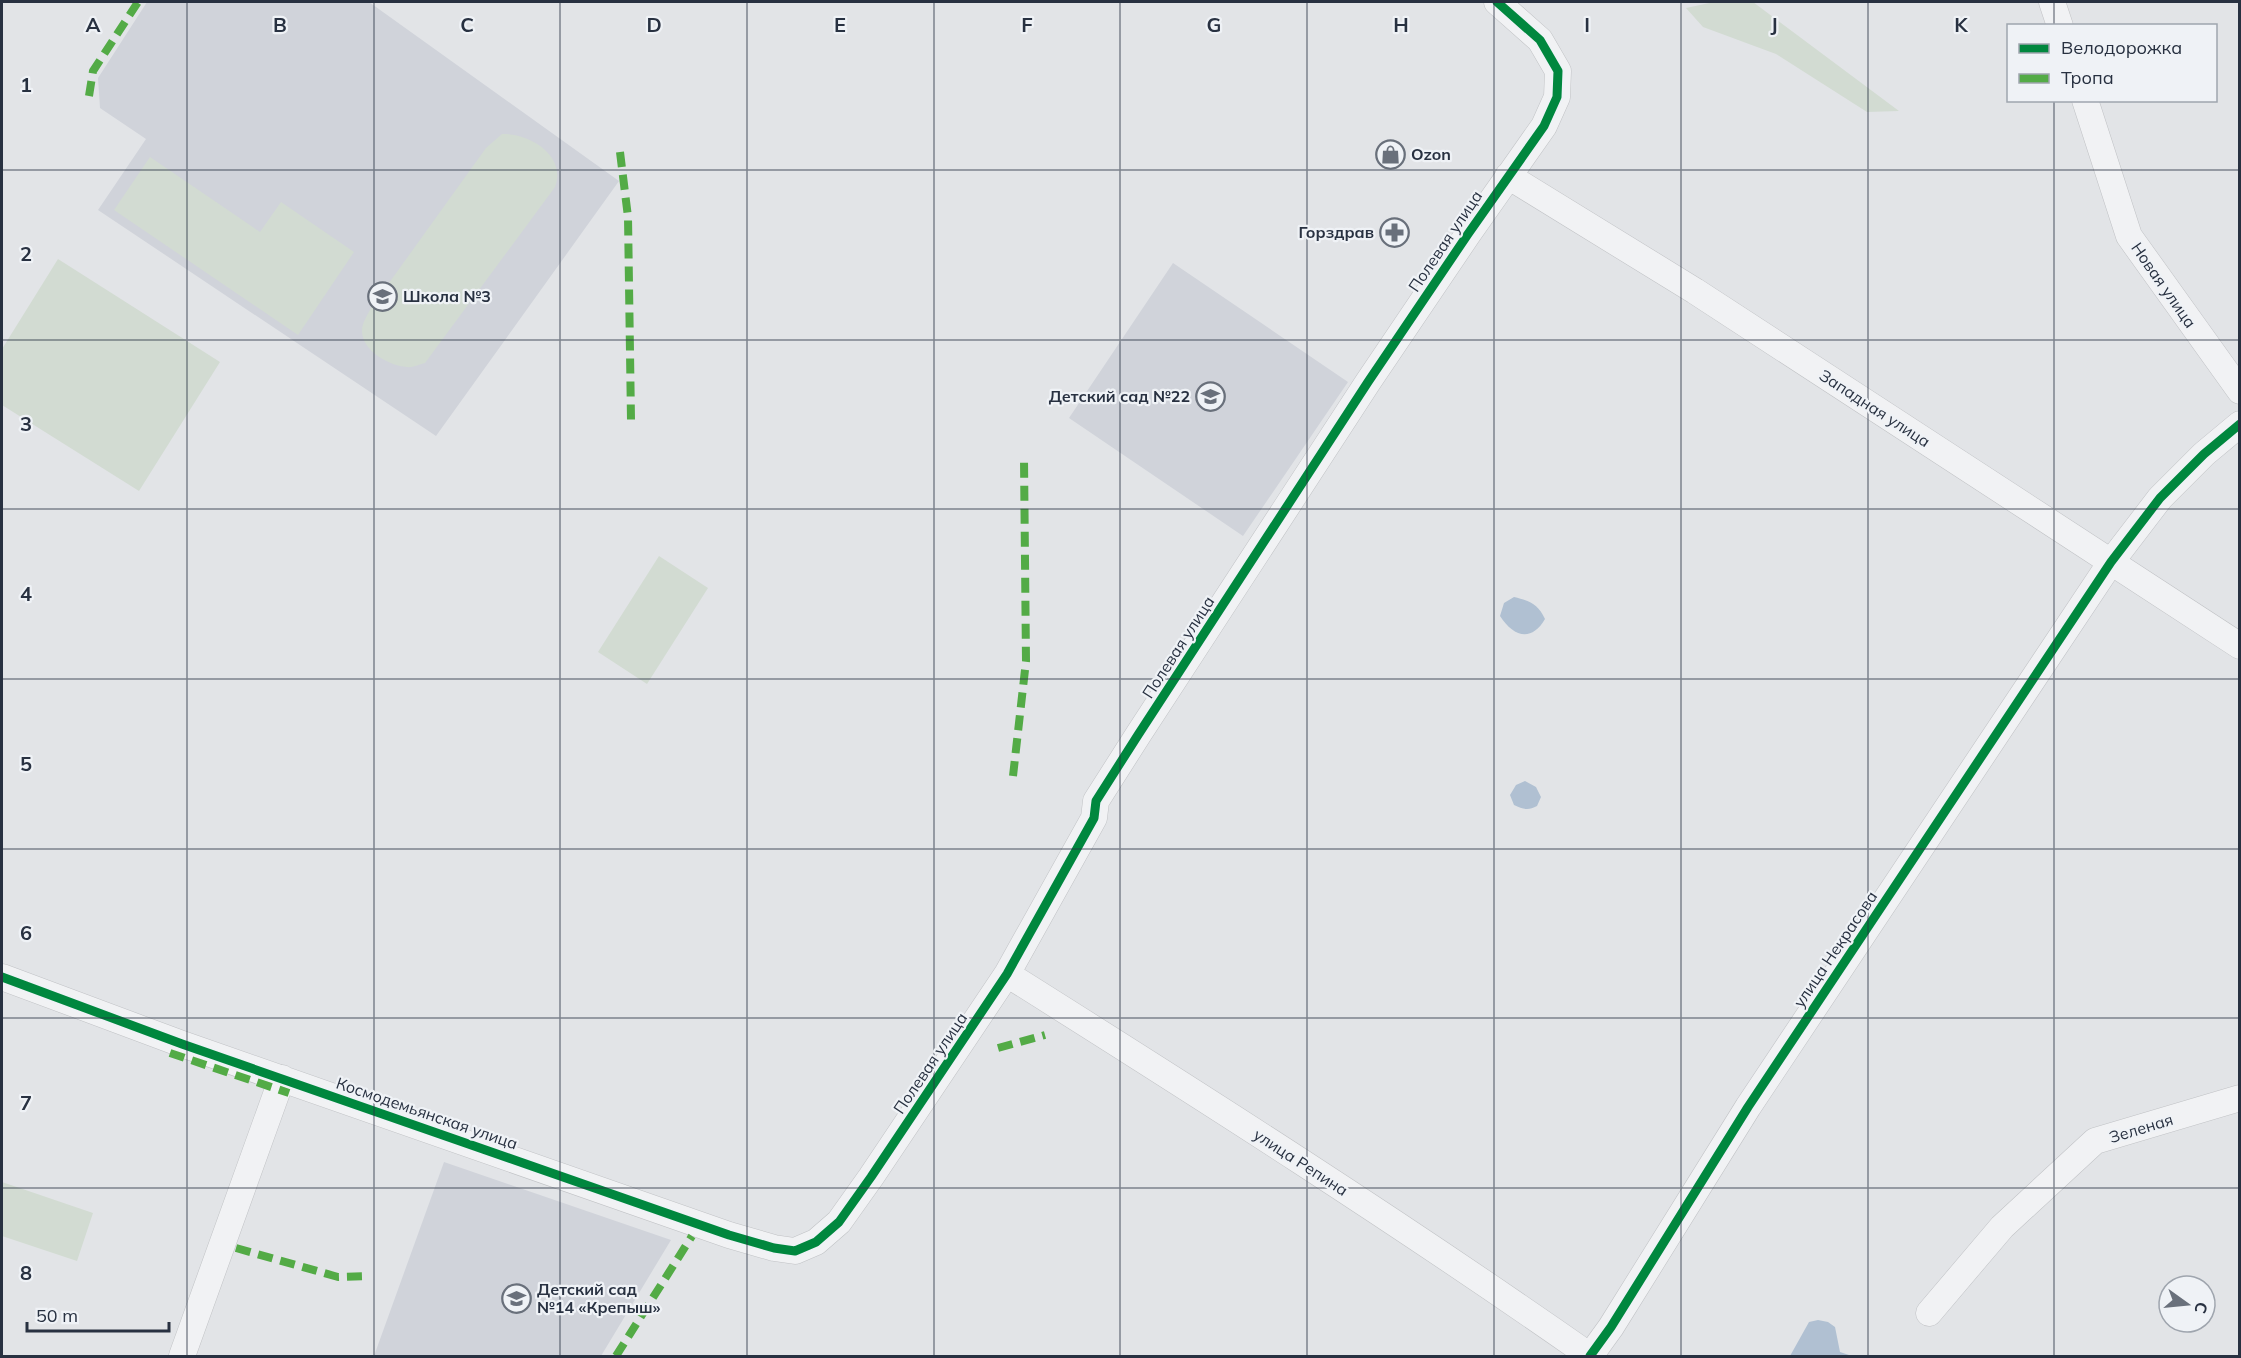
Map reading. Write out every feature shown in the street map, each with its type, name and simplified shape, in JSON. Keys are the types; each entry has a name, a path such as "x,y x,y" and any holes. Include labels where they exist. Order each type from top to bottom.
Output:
{"street":[{"name":"Полевая улица","path":"838,1222 878,1167 1008,974 1094,818 1096,801 1368,382 1544,126 1557,97 1558,71 1540,40 1497,2"},
{"path":"2052,2 2059,24"},
{"name":"Новая улица","path":"2086,102 2129,236 2240,391"},
{"name":"Западная улица","path":"1508,176 1695,291 2240,646"},
{"name":"улица Некрасова","path":"1590,1356 1611,1327 1748,1107 2111,562 2160,498 2204,454 2240,424"},
{"name":"улица Репина","path":"1008,974 1164,1072 1456,1263 1590,1356"},
{"name":"Космодемьянская улица","path":"2,978 729,1235 774,1248 795,1251 816,1242 838,1222"},
{"path":"182,1356 282,1078"},
{"name":"Зеленая","path":"1929,1313 2002,1227 2095,1141 2240,1098"}],"shaded area":[{"name":"Школа №3","path":"147,2 369,2 619,181 436,436 98,210 146,139 100,108 98,78"},
{"path":"1714,2 1753,2 1899,111 1867,112 1776,54 1703,27 1686,8"},
{"path":"502,134 524,138 544,148 556,166 555,187 425,363 409,367 392,364 377,356 366,344 362,327 367,316 486,148"},
{"path":"150,157 260,232 281,202 354,252 298,335 114,210"},
{"path":"58,259 220,362 139,491 2,405 2,349"},
{"name":"Детский сад №22","path":"1173,263 1348,382 1243,536 1069,418"},
{"path":"659,556 708,588 647,684 598,652"},
{"name":"Детский сад №14 «Крепыш»","path":"444,1162 671,1240 601,1356 374,1356"},
{"path":"2,1182 93,1213 77,1261 2,1236"}],"water":[{"path":"1514,597 1533,604 1539,610 1545,619 1540,627 1528,634 1522,634 1505,623 1500,616 1504,603"},
{"path":"1525,781 1536,787 1541,797 1537,806 1531,809 1514,805 1510,795 1516,785"},
{"path":"1818,1320 1828,1322 1835,1327 1840,1352 1852,1356 1790,1356 1809,1322"}],"marked path":[{"path":"89,96 93,71 138,2"},
{"path":"620,152 628,217 631,420"},
{"path":"1013,776 1026,661 1024,459"},
{"path":"998,1048 1045,1035"},
{"path":"170,1053 289,1093"},
{"path":"616,1356 692,1236"},
{"path":"236,1248 338,1277 369,1276"}],"cycle path":[{"path":"2,977 182,1044 729,1235 774,1248 795,1251 816,1242 839,1222 1007,974 1094,818 1096,801 1368,382 1544,126 1557,97 1558,71 1540,40 1497,2"},
{"path":"1590,1356 1611,1327 1748,1107 2111,562 2160,498 2204,454 2240,424"}],"place":[{"name":"Ozon","path":"1390,154"},
{"name":"Горздрав","path":"1395,232"},
{"name":"Школа №3","path":"382,296"},
{"name":"Детский сад №22","path":"1211,396"},
{"name":"Детский сад №14 «Крепыш»","path":"516,1298"}]}
